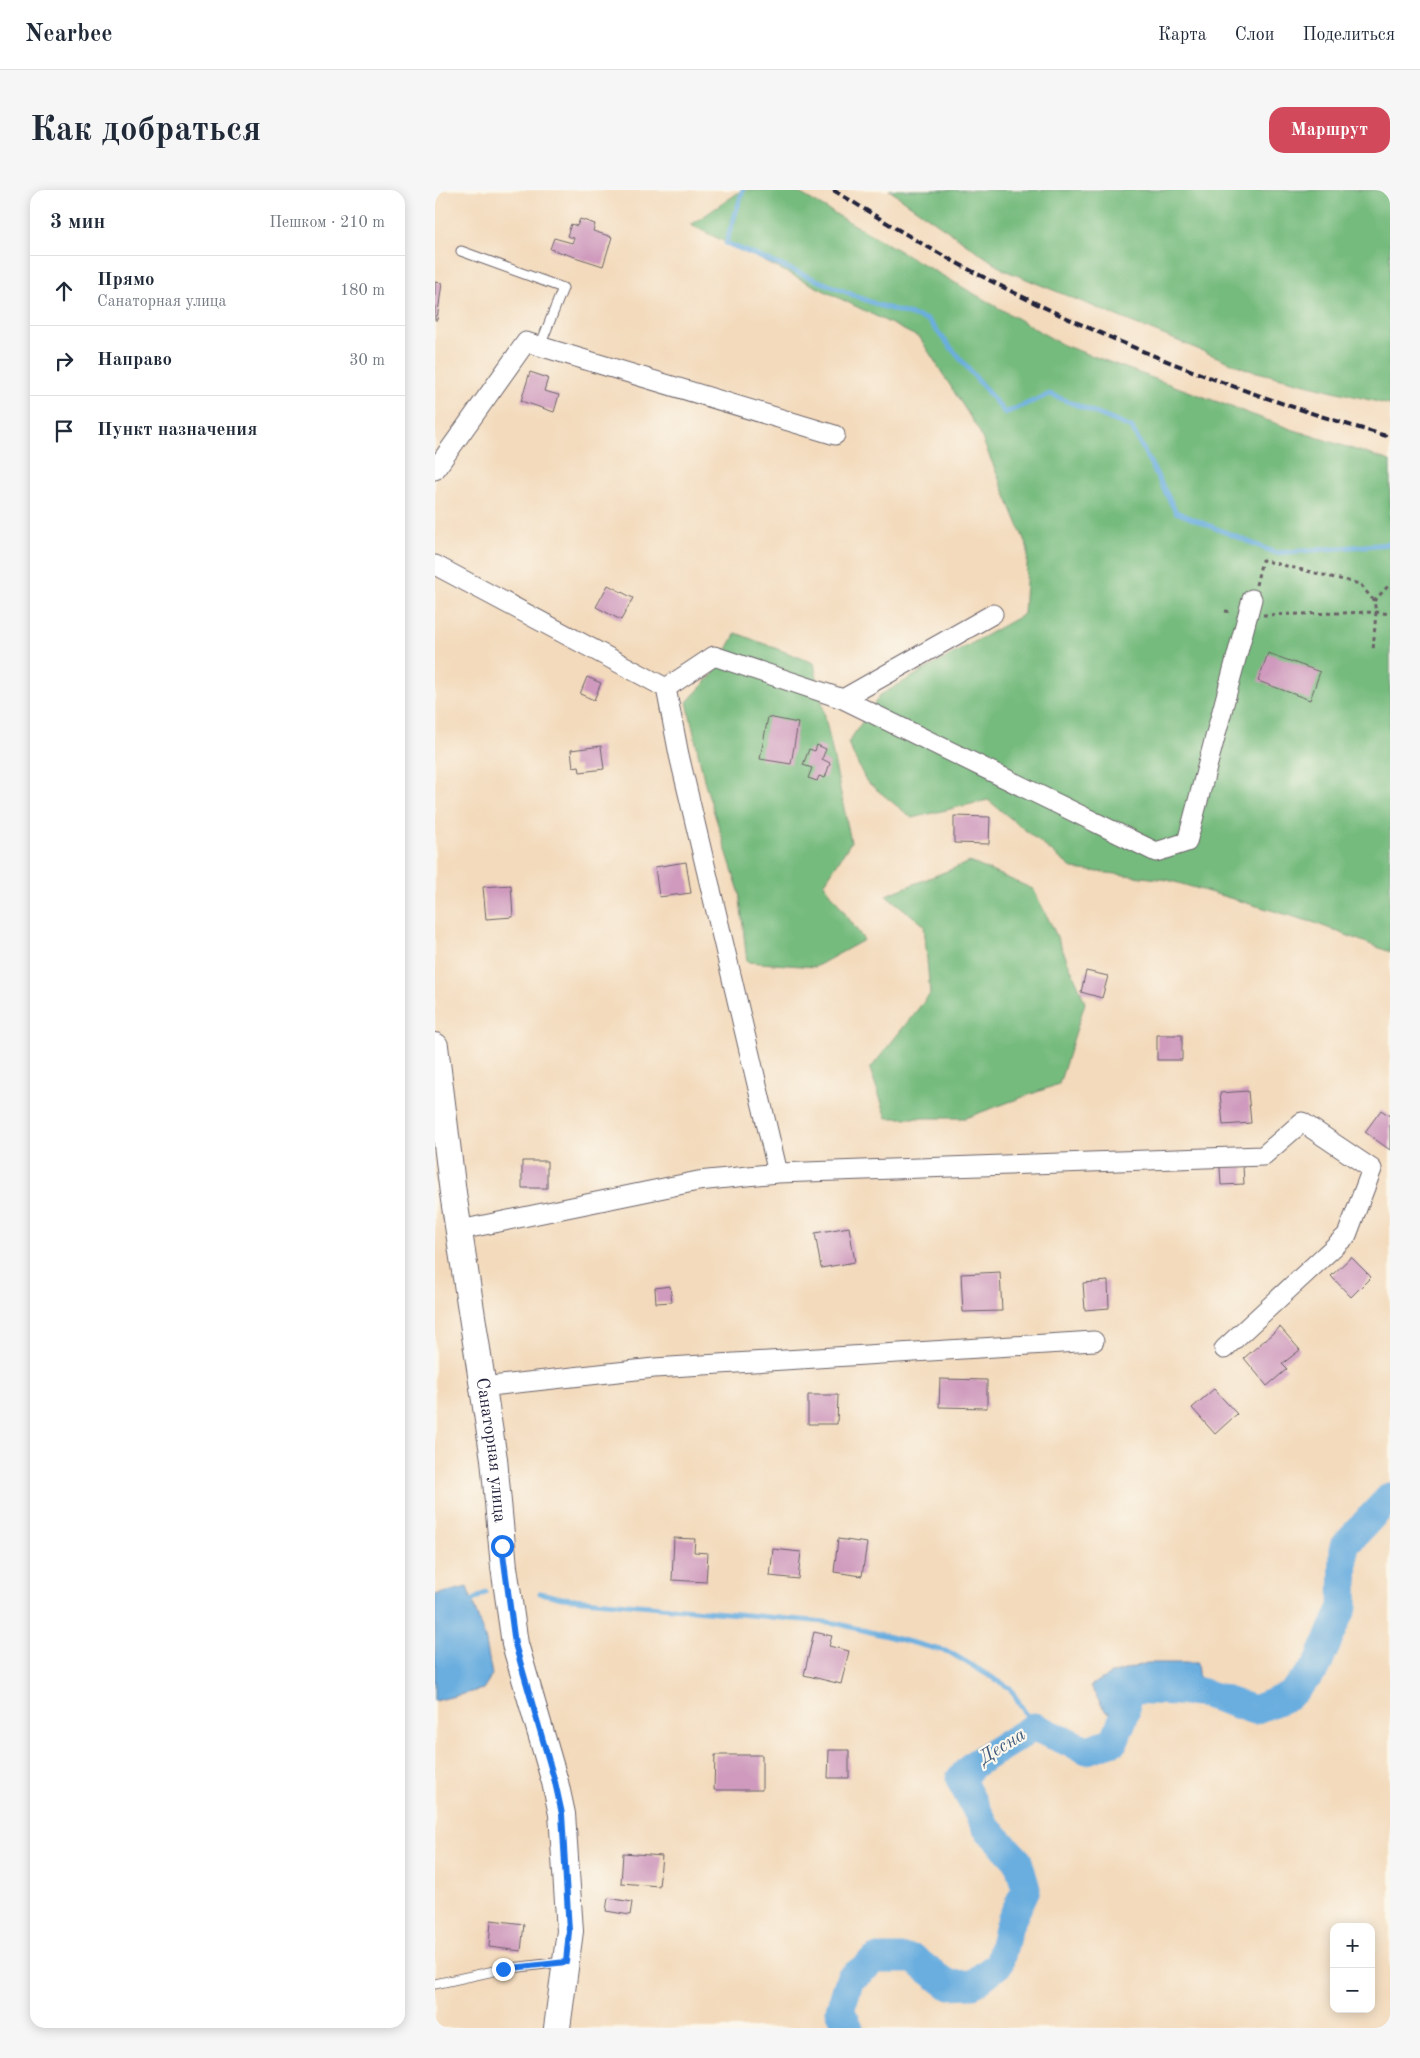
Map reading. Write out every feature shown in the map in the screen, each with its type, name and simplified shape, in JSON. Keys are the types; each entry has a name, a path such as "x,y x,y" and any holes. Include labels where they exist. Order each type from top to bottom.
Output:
{"street":[{"path":"435,470 527,342 835,435"},
{"path":"435,565 666,688"},
{"path":"666,688 714,656 843,699 1156,852 1187,842 1250,607"},
{"path":"843,699 993,614"},
{"path":"666,688 681,765 778,1173"},
{"name":"Санаторная улица","path":"435,1046 448,1193 459,1230 494,1459 504,1567 515,1644 555,1782 562,1814 569,1931 557,2028"},
{"path":"459,1230 698,1181 778,1173 1263,1156 1302,1122 1372,1169 1347,1236 1224,1349"},
{"path":"483,1387 654,1368 1094,1341"}],"lane":[{"path":"461,251 563,288 540,346"},
{"path":"435,1984 503,1969 566,1962"}],"path":[{"path":"1373,651 1376,612 1375,601 1360,584 1262,560 1250,607 1376,612 1390,614"},
{"path":"1375,601 1390,584"}],"green space":[{"path":"742,190 794,190 1063,345 1291,429 1390,461 1390,952 1315,923 1168,880 1073,869 988,800 912,818 866,781 848,743 880,695 1024,614 1028,549 979,431 920,338 691,225"},
{"path":"889,190 1390,190 1390,405 1249,370 1004,270"},
{"path":"736,633 814,663 851,842 824,884 864,940 815,967 747,962 739,891 705,784 687,702 714,673"},
{"path":"970,862 1033,889 1053,928 1081,992 1085,1003 1059,1084 965,1118 887,1118 870,1069 930,994 924,925 886,895"}],"water":[{"path":"467,1587 485,1637 492,1675 483,1689 435,1701 435,1595"},
{"path":"1147,1663 1197,1663 1200,1692 1126,1689 1125,1714 1106,1712 1090,1686 1111,1674"}],"building":[{"path":"580,219 595,224 593,231 612,237 603,266 550,249 554,238 572,243 574,238 567,236 571,224 577,226"},
{"path":"435,282 442,283 437,320 435,320"},
{"path":"530,372 548,378 544,391 559,395 554,412 521,401"},
{"path":"608,585 633,598 621,620 596,607"},
{"path":"1268,653 1320,672 1310,700 1258,681"},
{"path":"587,677 601,683 594,700 580,694"},
{"path":"768,717 798,723 791,764 760,759"},
{"path":"817,745 826,749 822,759 830,763 825,778 819,776 817,781 808,778 812,768 803,765 809,749 815,751"},
{"path":"601,746 604,769 580,772 579,766 573,767 571,750"},
{"path":"954,816 990,817 989,844 954,843"},
{"path":"686,862 691,893 659,897 655,867"},
{"path":"511,885 513,917 486,919 483,887"},
{"path":"1086,971 1108,976 1102,998 1081,992"},
{"path":"1157,1035 1182,1035 1182,1060 1157,1060"},
{"path":"1248,1091 1251,1123 1223,1125 1220,1093"},
{"path":"1381,1110 1390,1116 1390,1150 1365,1132"},
{"path":"522,1161 547,1161 547,1188 522,1188"},
{"path":"1243,1166 1244,1184 1221,1185 1220,1167"},
{"path":"849,1227 855,1262 821,1268 815,1233"},
{"path":"1351,1257 1371,1277 1351,1297 1331,1276"},
{"path":"1000,1272 1002,1311 963,1312 961,1274"},
{"path":"1108,1281 1109,1308 1085,1310 1083,1283"},
{"path":"670,1286 672,1302 656,1303 655,1288"},
{"path":"1280,1327 1300,1350 1282,1364 1287,1369 1267,1386 1244,1358"},
{"path":"940,1379 987,1380 987,1408 939,1407"},
{"path":"1214,1389 1237,1414 1215,1434 1192,1408"},
{"path":"808,1395 838,1395 837,1424 808,1424"},
{"path":"674,1538 695,1539 694,1552 708,1553 706,1582 672,1580"},
{"path":"838,1539 867,1543 862,1576 834,1572"},
{"path":"773,1549 801,1552 798,1579 770,1576"},
{"path":"814,1632 832,1636 829,1646 849,1651 841,1684 804,1675"},
{"path":"829,1750 849,1750 849,1778 828,1778"},
{"path":"715,1755 762,1755 762,1790 714,1790"},
{"path":"623,1853 662,1856 659,1886 621,1883"},
{"path":"608,1898 632,1902 630,1915 606,1911"},
{"path":"491,1920 524,1924 521,1951 489,1947"}],"waterway":[{"path":"743,190 726,243 878,305 928,320 1005,413 1050,394 1132,428 1176,512 1276,553 1390,544"},
{"name":"Десна","path":"849,2028 840,2010 850,1979 876,1959 914,1959 948,1985 973,1984 999,1964 1009,1925 1026,1889 1018,1861 986,1827 960,1779 974,1764 1034,1727 1087,1750 1114,1741 1125,1714 1126,1689 1200,1692 1254,1710 1289,1696 1316,1668 1343,1607 1344,1546 1390,1497"},
{"path":"472,1601 486,1592"},
{"path":"540,1593 562,1598 835,1623 949,1652 1010,1688 1034,1727"}],"railway":[{"path":"833,190 916,240 983,277 1096,331 1153,356 1212,378 1330,419 1390,437"}],"route":[{"path":"502,1546 515,1644 555,1782 562,1814 569,1931 566,1962 503,1969"}]}
